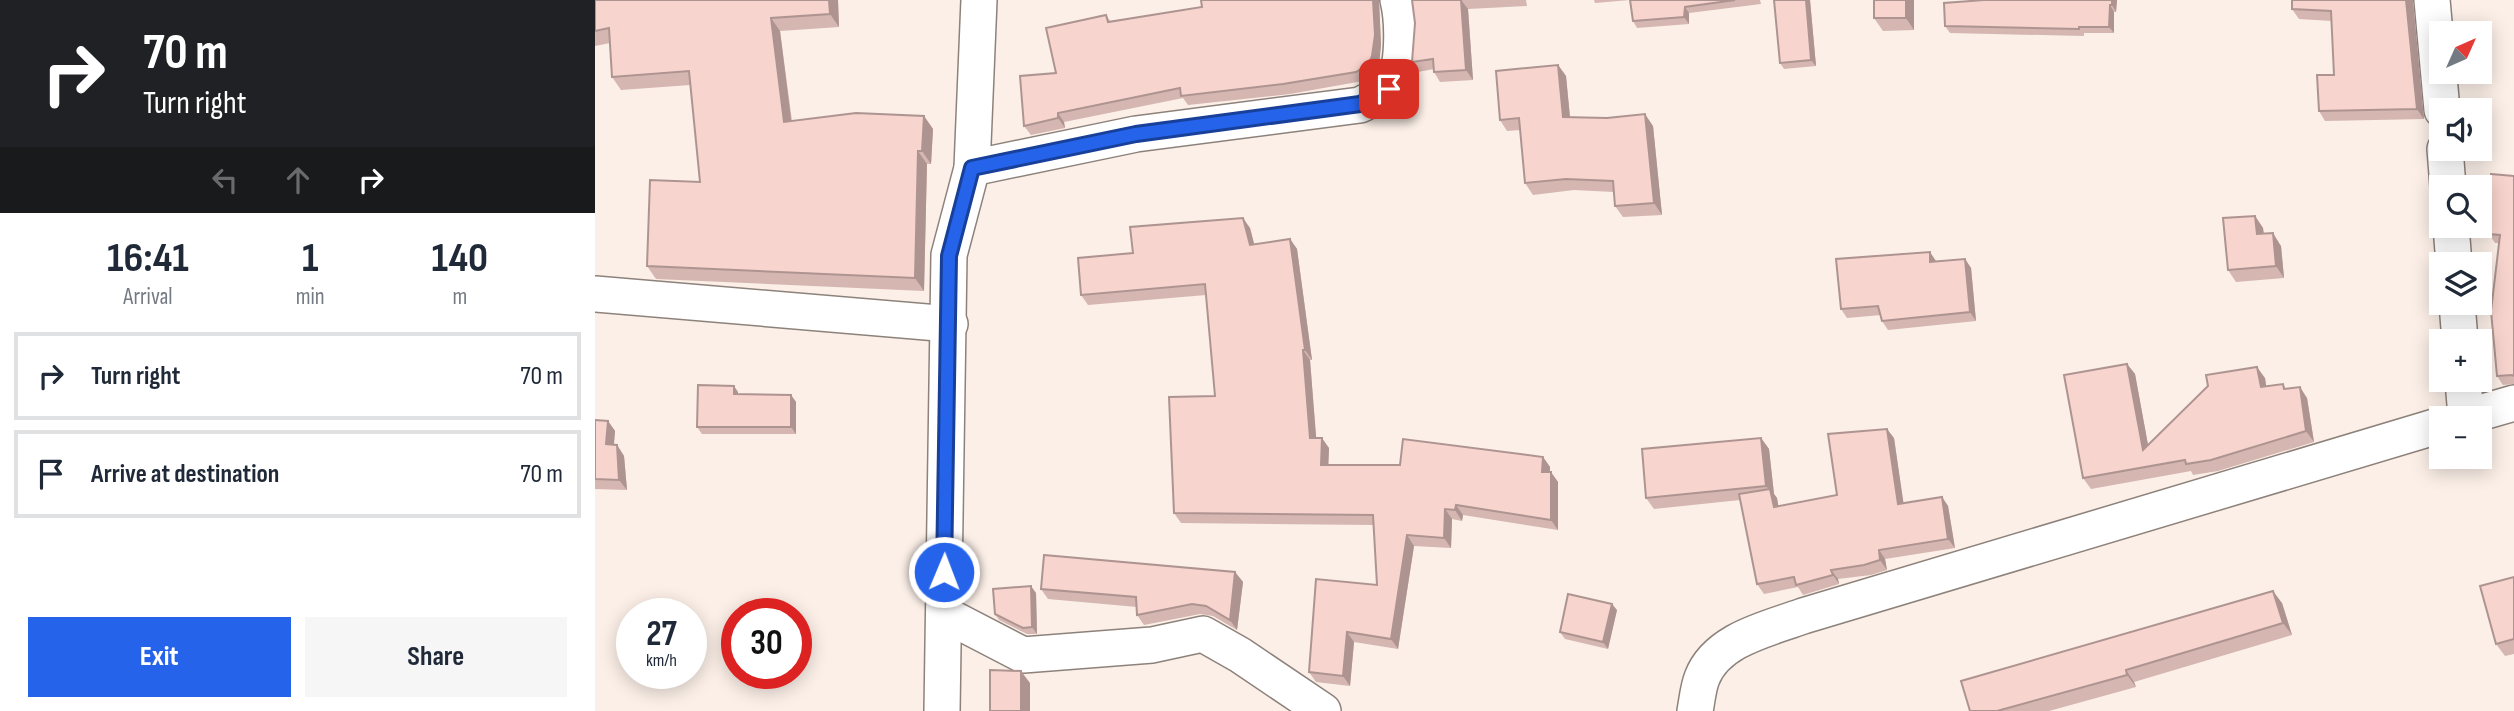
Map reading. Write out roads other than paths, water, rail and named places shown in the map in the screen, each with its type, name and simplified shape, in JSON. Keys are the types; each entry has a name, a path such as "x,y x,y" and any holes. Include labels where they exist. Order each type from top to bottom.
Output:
{"street":[{"path":"943,711 949,256 972,168 979,0"},
{"path":"972,168 1136,134 1360,104 1389,89 1398,75 1402,16 1398,0"},
{"path":"2432,0 2441,98"},
{"path":"595,295 950,324"},
{"path":"2492,409 2514,403"},
{"path":"1695,711 1702,677 1719,654 1745,636 2429,428"},
{"path":"944,614 1023,655 1152,645 1203,634 1240,655 1323,711"}]}
